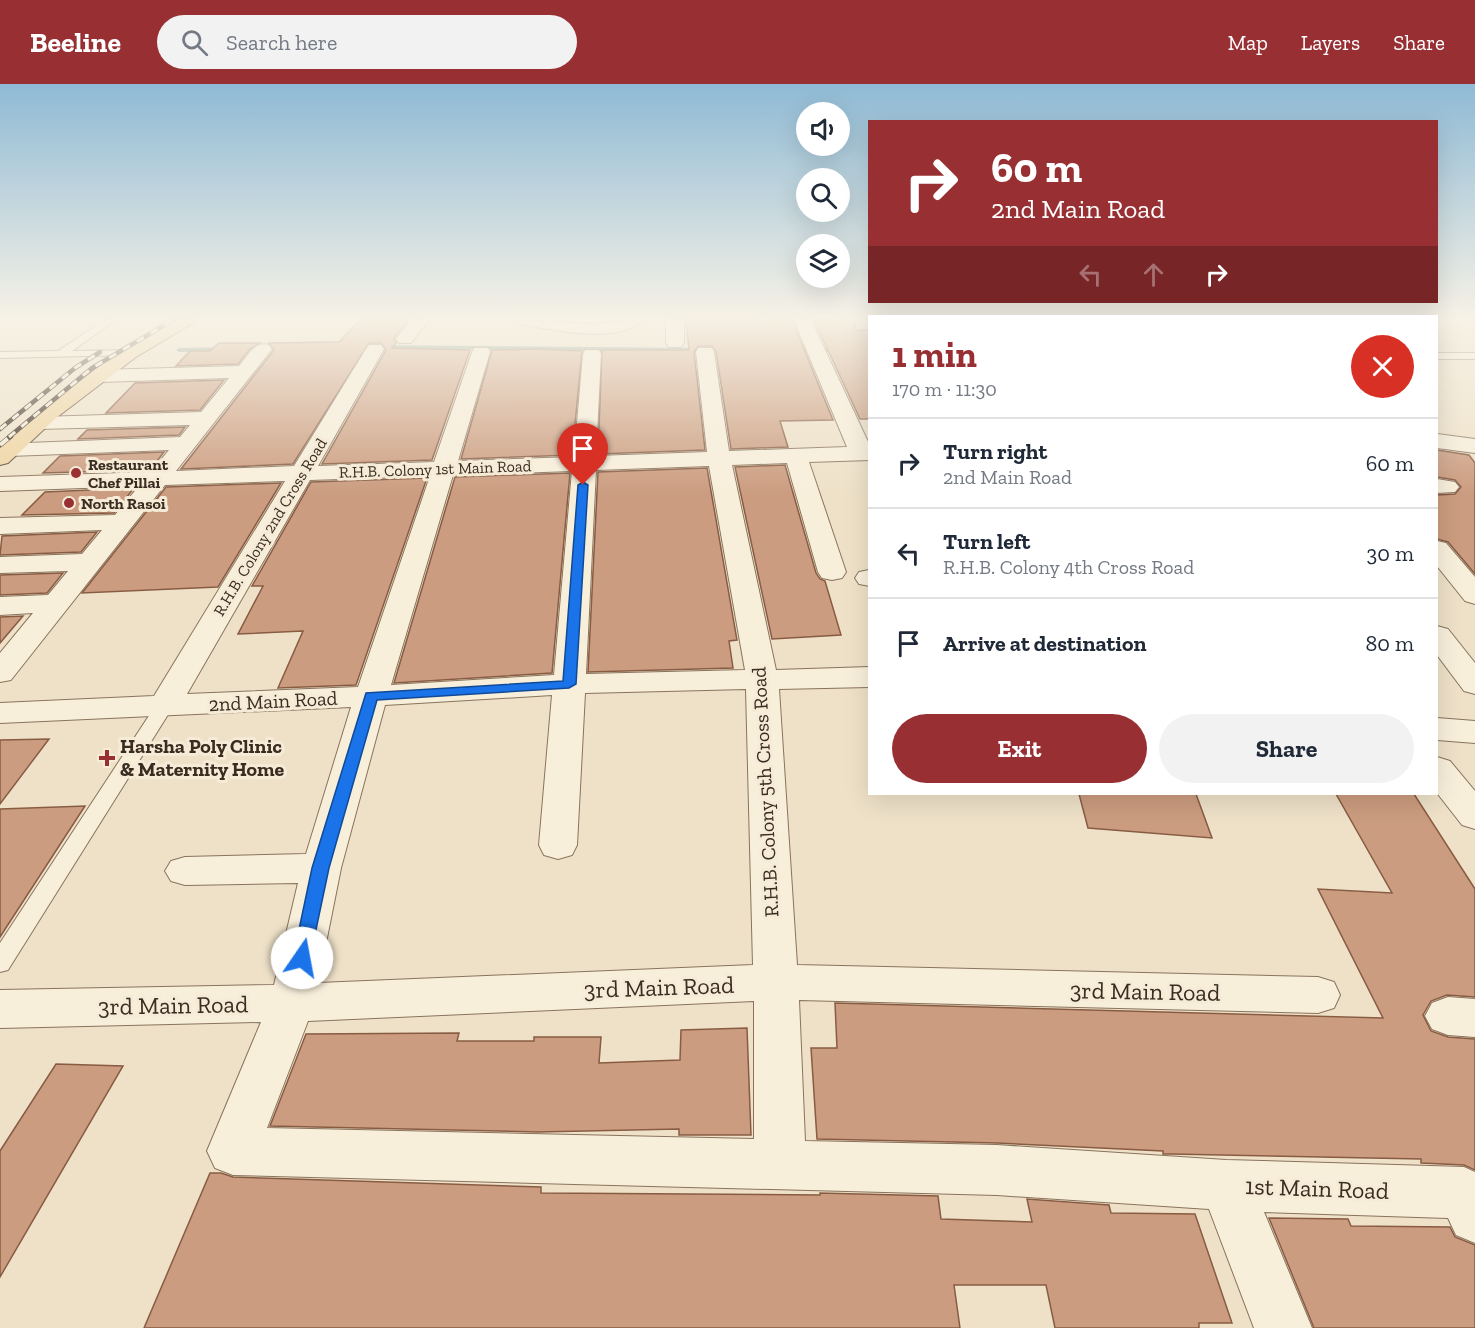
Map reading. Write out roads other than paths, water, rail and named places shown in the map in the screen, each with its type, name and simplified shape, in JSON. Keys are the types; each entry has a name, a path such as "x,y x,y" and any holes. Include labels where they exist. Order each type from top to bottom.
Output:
{"main road":[{"path":"5,454 35,414 73,378"},
{"path":"35,414 69,399 96,378"}],"street":[{"path":"0,674 10,650 57,603 187,442 211,403 238,378"},
{"name":"R.H.B. Colony 2nd Cross Road","path":"165,705 358,378"},
{"path":"473,378 371,696 321,868 292,1003 233,1151 997,1170 1226,1185"},
{"path":"558,844 590,378"},
{"name":"R.H.B. Colony 5th Cross Road","path":"698,378 719,458 762,679 776,982 780,1164"},
{"path":"830,378 866,453"},
{"path":"69,399 97,399"},
{"path":"35,414 211,403"},
{"path":"1438,441 1475,446"},
{"path":"5,454 187,442"},
{"name":"R.H.B. Colony 1st Main Road","path":"0,484 866,453"},
{"path":"796,456 832,572"},
{"path":"0,526 123,522"},
{"path":"1438,550 1475,595"},
{"path":"0,565 90,561"},
{"path":"0,606 57,603"},
{"path":"1438,636 1475,684"},
{"name":"2nd Main Road","path":"0,713 371,696 569,684 868,677"},
{"path":"1438,729 1475,732"},
{"path":"1438,770 1475,816"},
{"path":"185,871 321,868"},
{"name":"3rd Main Road","path":"0,1009 292,1003 776,982 1318,995"},
{"name":"1st Main Road","path":"1283,1328 1226,1185 1464,1193 1475,1216"}],"lane":[{"path":"0,963 165,705"}],"railway":[{"path":"0,429 63,378"},
{"path":"9,437 80,378"},
{"path":"0,445 11,436"}],"place":[{"name":"Restaurant Chef Pillai","path":"76,473"},
{"name":"North Rasoi","path":"69,503"},
{"name":"Harsha Poly Clinic & Maternity Home","path":"107,758"}]}
